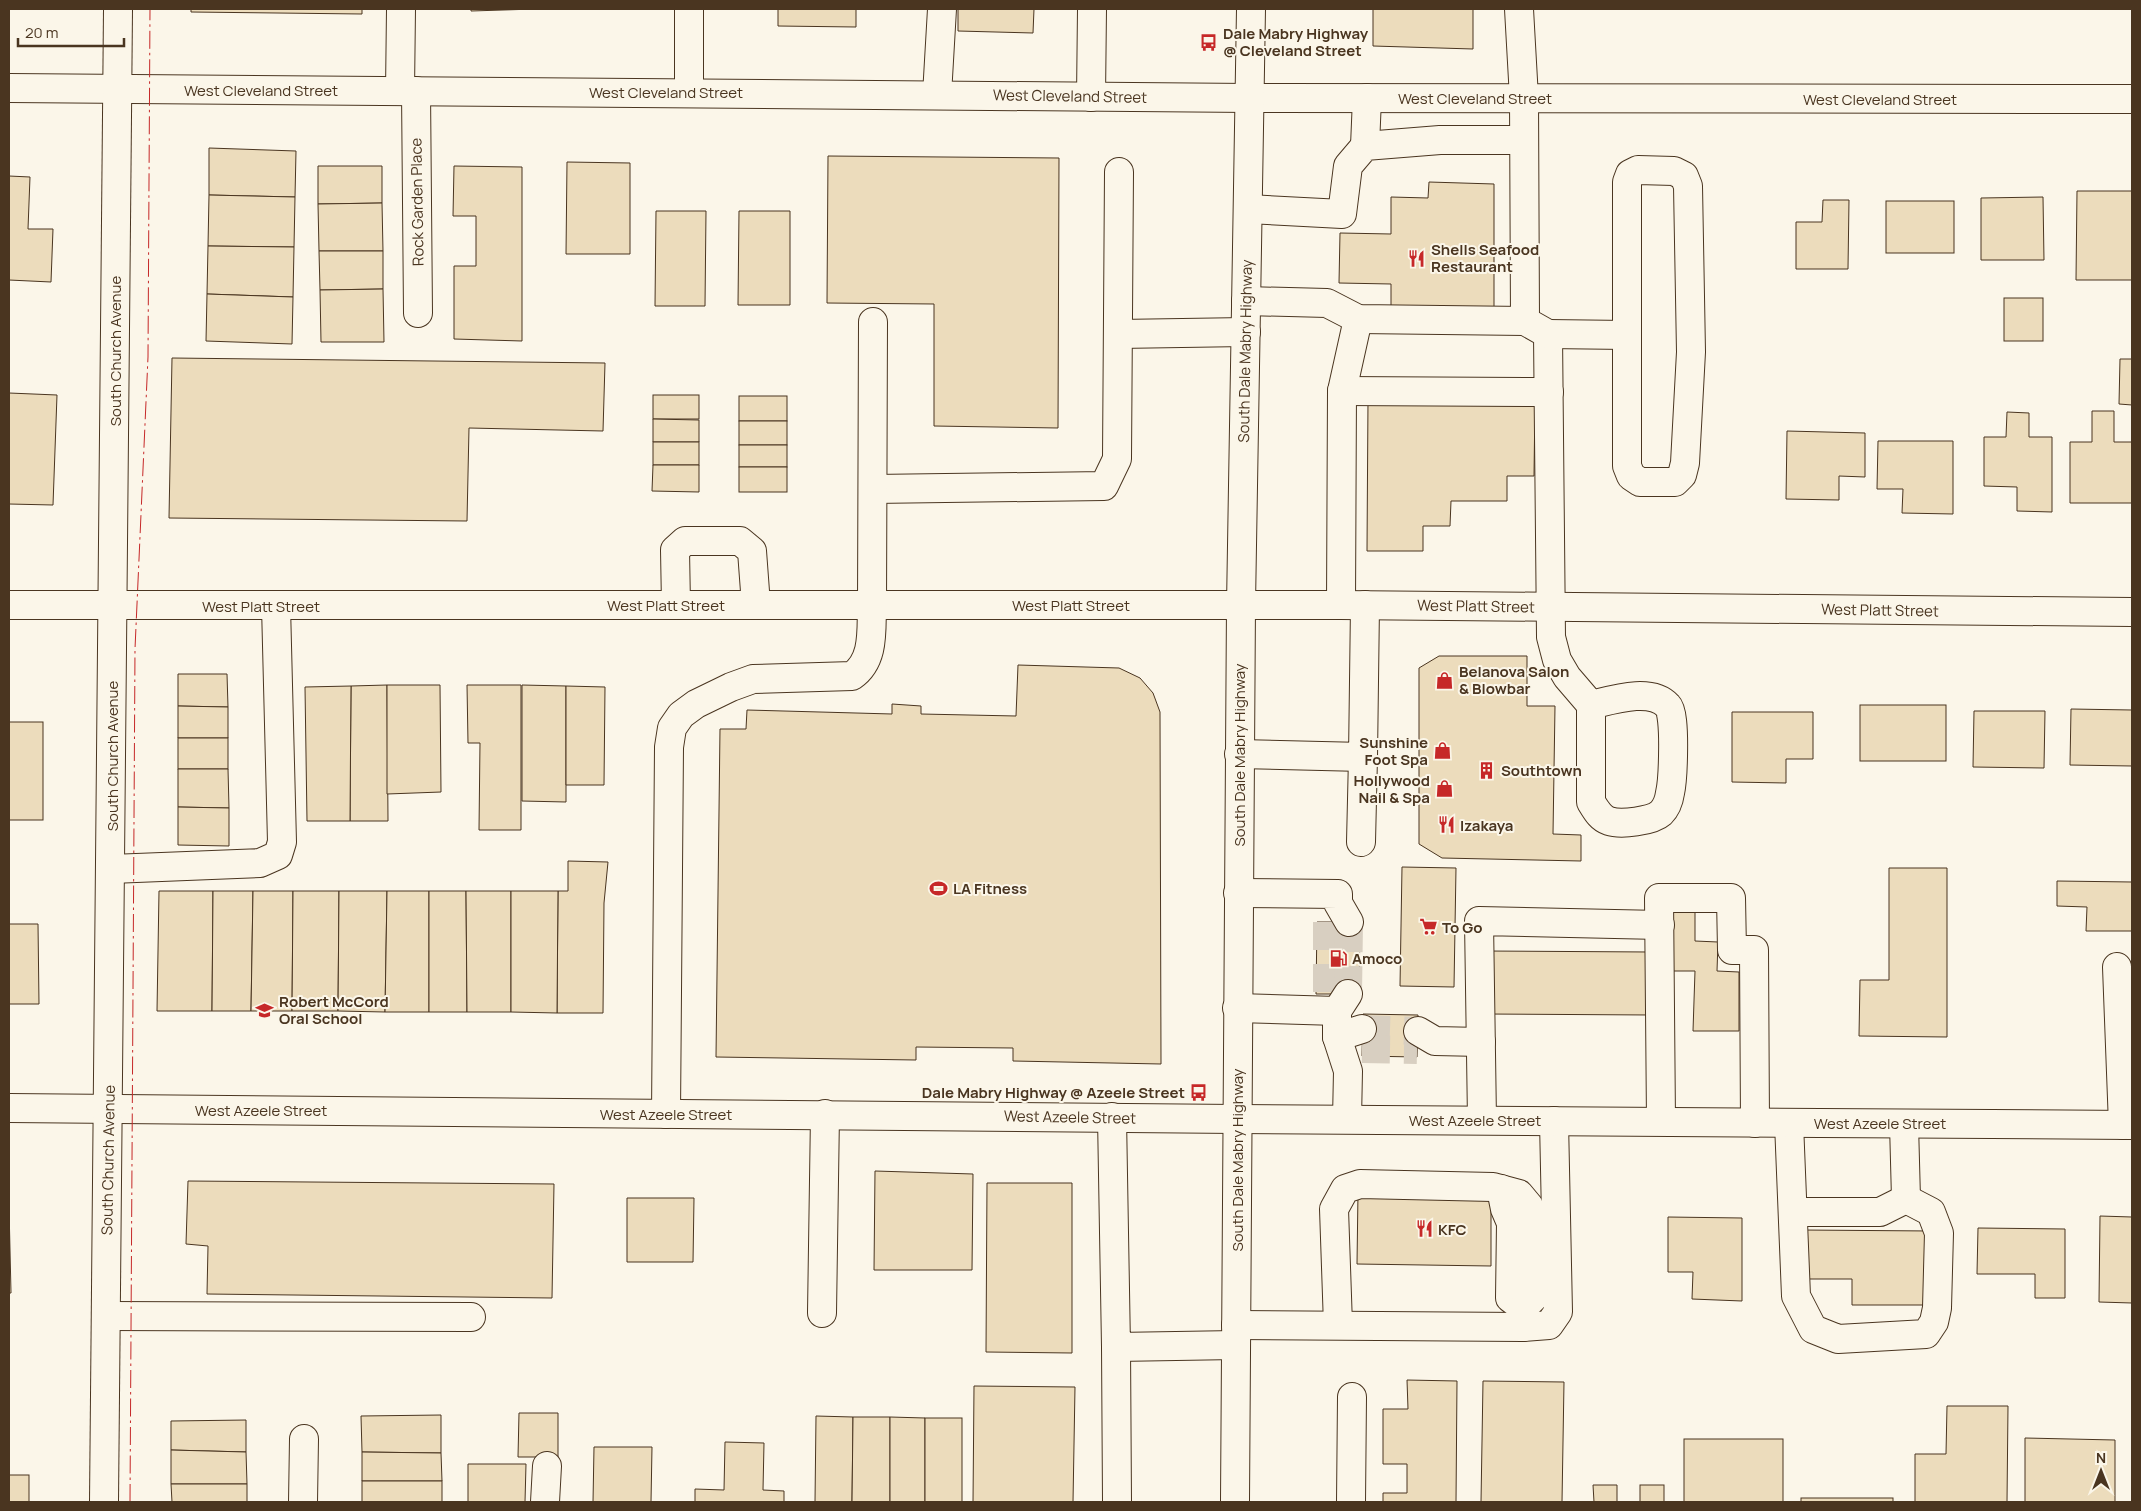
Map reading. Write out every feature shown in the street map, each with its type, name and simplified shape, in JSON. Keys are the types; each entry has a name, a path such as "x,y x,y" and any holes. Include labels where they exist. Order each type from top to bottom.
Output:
{"street":[{"name":"South Church Avenue","path":"104,1502 118,9"},
{"name":"Rock Garden Place","path":"401,9 408,91 418,313"},
{"path":"689,9 689,92"},
{"path":"937,95 942,9"},
{"path":"1091,97 1092,9"},
{"name":"South Dale Mabry Highway","path":"1235,1502 1240,605 1251,9"},
{"path":"1520,9 1524,140 1537,328 1549,392 1551,637 1556,660 1567,677 1591,705 1591,802 1598,815 1609,821 1629,822 1648,819 1660,814 1667,805 1671,791 1674,719 1669,706 1644,696 1623,696 1591,705"},
{"name":"West Cleveland Street","path":"9,88 1250,98 2132,99"},
{"path":"1248,209 1342,214 1348,166 1365,146 1367,98"},
{"path":"1438,98 1440,140"},
{"path":"1365,146 1440,140 1524,140"},
{"path":"1638,170 1674,171 1684,176 1688,186 1691,352 1685,463 1682,475 1675,482 1640,482 1631,476 1627,466 1627,335 1627,182 1630,174 1638,170"},
{"path":"872,489 1104,486 1117,459 1119,172"},
{"path":"1246,302 1327,303 1358,319 1537,328 1627,335"},
{"path":"1358,319 1342,391 1363,757 1361,842"},
{"path":"666,1114 669,747 672,728 681,715 696,704 731,686 753,679 852,676 860,670 869,654 872,605 873,322"},
{"path":"1118,334 1246,332"},
{"path":"1342,391 1549,392"},
{"path":"676,605 675,550 685,541 740,541 752,551 756,605"},
{"name":"West Platt Street","path":"9,605 1353,605 2132,612"},
{"path":"111,869 260,863 278,855 282,842 276,606"},
{"path":"1240,754 1363,757"},
{"path":"1238,893 1338,894 1338,916"},
{"path":"1661,1121 1660,898 1731,898 1732,950 1754,950 1755,1123"},
{"path":"1482,1120 1478,921 1660,925"},
{"path":"2117,968 2127,1125"},
{"path":"1237,1008 1337,1009 1362,1039"},
{"path":"1337,1009 1348,1071 1347,1119"},
{"path":"1423,1041 1481,1042"},
{"name":"West Azeele Street","path":"9,1108 2127,1125"},
{"path":"822,1313 825,1114"},
{"path":"1112,1117 1117,1502"},
{"path":"1116,1347 1338,1325 1523,1317 1549,1324 1558,1312 1554,1121"},
{"path":"1789,1123 1796,1296 1813,1329 1838,1339 1926,1334 1934,1322 1937,1308 1939,1233 1931,1212 1906,1199"},
{"path":"1904,1124 1906,1199"},
{"path":"1338,1325 1334,1209 1346,1189 1360,1184 1493,1187 1519,1194 1529,1206 1533,1220 1534,1297 1523,1317"},
{"path":"1792,1212 1880,1212 1906,1199"},
{"path":"106,1316 471,1317"},
{"path":"1351,1502 1352,1396"},
{"path":"303,1502 304,1439"},
{"path":"546,1502 547,1466"}],"building":[{"path":"191,9 362,9 362,14 191,12"},
{"path":"471,9 535,9 471,11"},
{"path":"778,9 856,9 856,27 778,26"},
{"path":"958,9 1034,9 1033,33 958,31"},
{"path":"1373,9 1473,9 1473,49 1373,46"},
{"path":"209,148 296,151 295,197 209,195"},
{"path":"828,156 1059,158 1058,428 934,426 934,304 827,303"},
{"path":"567,162 630,163 630,254 566,254"},
{"path":"318,166 382,166 382,203 318,204"},
{"path":"454,166 522,167 522,341 454,339 454,266 476,266 476,216 453,216"},
{"path":"9,176 30,177 28,229 53,229 51,282 9,280"},
{"name":"Shells Seafood Restaurant","path":"1429,182 1494,184 1494,308 1391,308 1391,284 1339,283 1340,233 1391,234 1391,197 1428,198"},
{"path":"2077,191 2132,191 2132,280 2076,280"},
{"path":"209,195 295,197 294,247 208,246"},
{"path":"2043,197 2044,260 1981,260 1981,198"},
{"path":"1823,200 1849,200 1848,269 1796,269 1796,222 1822,222"},
{"path":"1886,201 1954,201 1954,253 1886,253"},
{"path":"382,203 383,251 319,251 318,204"},
{"path":"656,211 706,211 705,306 655,306"},
{"path":"739,211 790,211 790,305 738,305"},
{"path":"208,246 294,247 293,297 207,294"},
{"path":"319,251 383,251 383,289 320,290"},
{"path":"383,289 384,342 321,342 320,290"},
{"path":"207,294 293,297 292,344 206,341"},
{"path":"2004,298 2043,298 2043,341 2004,341"},
{"path":"172,358 605,363 603,431 469,428 467,521 169,518"},
{"path":"2120,359 2132,359 2132,405 2119,404"},
{"path":"9,393 57,395 53,505 9,504"},
{"path":"653,395 699,395 699,419 653,419"},
{"path":"739,396 787,396 787,421 739,421"},
{"path":"1368,399 1535,400 1534,476 1507,476 1507,501 1451,501 1450,526 1423,526 1423,551 1367,551"},
{"path":"2092,411 2114,411 2114,442 2132,442 2132,503 2070,503 2070,442 2092,442"},
{"path":"2007,412 2029,413 2029,437 2052,437 2052,512 2017,511 2017,487 1984,486 1984,437 2006,437"},
{"path":"653,419 699,420 699,442 653,442"},
{"path":"739,421 787,421 787,445 739,445"},
{"path":"1787,431 1865,433 1865,477 1839,476 1839,500 1786,499"},
{"path":"1878,441 1953,441 1953,514 1902,513 1903,489 1877,489"},
{"path":"653,442 699,442 699,465 653,465"},
{"path":"739,445 787,445 787,467 739,467"},
{"path":"653,465 699,465 699,492 652,491"},
{"path":"739,467 787,467 787,492 739,492"},
{"name":"Southtown","path":"1439,656 1527,656 1527,706 1555,706 1553,834 1581,835 1581,861 1442,858 1419,844 1419,668"},
{"name":"LA Fitness","path":"1018,665 1119,668 1140,678 1153,693 1160,712 1161,1064 1013,1061 1013,1048 916,1047 916,1060 716,1057 720,729 746,729 747,710 892,714 892,704 921,706 921,714 1016,716"},
{"path":"178,674 227,674 228,707 178,706"},
{"path":"387,685 388,821 350,821 351,686"},
{"path":"387,685 440,685 441,792 387,794"},
{"path":"467,685 521,685 521,830 479,830 480,743 468,743"},
{"path":"522,685 566,686 566,802 522,801"},
{"path":"351,686 350,821 307,821 305,687"},
{"path":"566,686 605,687 604,785 566,785"},
{"path":"1860,705 1946,705 1946,761 1860,761"},
{"path":"178,706 228,707 228,738 178,738"},
{"path":"2071,709 2132,710 2132,766 2070,765"},
{"path":"1974,711 2045,711 2044,768 1973,767"},
{"path":"1732,712 1813,712 1813,759 1786,759 1786,783 1732,782"},
{"path":"9,722 43,722 43,820 9,820"},
{"path":"178,738 228,738 228,769 178,769"},
{"path":"178,769 228,769 229,808 178,807"},
{"path":"178,807 229,808 229,846 178,845"},
{"path":"568,861 608,862 604,903 603,1013 557,1013 558,891 568,891"},
{"name":"To Go","path":"1402,867 1456,868 1454,987 1400,986"},
{"path":"1889,868 1947,868 1947,1037 1859,1036 1860,980 1889,980"},
{"path":"2057,881 2132,882 2132,931 2086,931 2087,907 2057,906"},
{"path":"159,891 213,891 212,1011 157,1011"},
{"path":"213,891 253,891 251,1011 212,1011"},
{"path":"253,891 293,891 292,1011 251,1011"},
{"path":"293,891 339,891 338,1011 292,1011"},
{"path":"339,891 387,891 385,1012 338,1011"},
{"path":"387,891 429,891 429,1012 385,1012"},
{"path":"429,891 466,891 467,1012 429,1012"},
{"path":"466,891 511,891 511,1012 467,1012"},
{"path":"511,891 558,891 557,1013 511,1012"},
{"path":"1672,911 1695,912 1695,941 1718,942 1717,971 1739,972 1739,1031 1693,1031 1695,971 1672,971"},
{"name":"Amoco","path":"1317,922 1360,922 1359,994 1316,994"},
{"path":"9,924 38,924 39,1004 9,1004"},
{"path":"1486,951 1651,952 1651,1015 1486,1014"},
{"path":"1363,1014 1418,1015 1417,1057 1362,1056"},
{"path":"875,1171 973,1174 972,1270 874,1270"},
{"path":"188,1181 554,1184 552,1298 207,1294 208,1246 186,1244"},
{"path":"987,1183 1072,1183 1072,1353 986,1352"},
{"name":"KFC","path":"1358,1192 1491,1193 1491,1266 1357,1264"},
{"path":"627,1198 694,1198 693,1262 627,1262"},
{"path":"9,1207 11,1293 9,1293"},
{"path":"2100,1216 2132,1217 2132,1303 2099,1302"},
{"path":"1668,1217 1742,1218 1742,1301 1692,1299 1693,1272 1668,1272"},
{"path":"1978,1228 2065,1229 2065,1298 2035,1298 2035,1274 1977,1274"},
{"path":"1802,1230 1932,1231 1932,1305 1852,1305 1852,1279 1802,1279"},
{"path":"1407,1380 1457,1381 1456,1502 1383,1502 1383,1493 1407,1493 1407,1464 1383,1464 1383,1409 1408,1409"},
{"path":"1483,1381 1564,1382 1562,1502 1481,1502"},
{"path":"974,1386 1075,1387 1073,1502 973,1502"},
{"path":"1947,1406 2008,1406 2007,1502 1915,1502 1915,1454 1946,1454"},
{"path":"519,1413 558,1413 558,1457 518,1457"},
{"path":"441,1415 441,1453 362,1452 361,1416"},
{"path":"816,1416 853,1417 852,1502 815,1502"},
{"path":"853,1417 890,1417 890,1502 852,1502"},
{"path":"890,1417 925,1418 925,1502 890,1502"},
{"path":"925,1418 962,1418 962,1502 925,1502"},
{"path":"246,1420 246,1452 171,1450 171,1421"},
{"path":"2025,1438 2115,1440 2115,1502 2025,1502"},
{"path":"1684,1439 1783,1439 1783,1502 1684,1502"},
{"path":"725,1442 764,1443 763,1490 784,1491 784,1502 695,1502 695,1489 724,1490"},
{"path":"594,1447 652,1447 651,1502 593,1502"},
{"path":"171,1450 246,1452 247,1484 171,1484"},
{"path":"362,1452 441,1453 442,1481 362,1481"},
{"path":"468,1464 526,1464 525,1502 468,1502"},
{"path":"9,1475 29,1475 29,1502 9,1502"},
{"path":"362,1481 442,1481 442,1502 362,1502"},
{"path":"171,1484 247,1484 247,1502 172,1502"},
{"path":"1593,1485 1617,1485 1617,1502 1594,1502"},
{"path":"1640,1485 1664,1485 1664,1502 1640,1502"},
{"path":"1801,1498 1893,1498 1893,1502 1801,1502"}],"tunnel":[{"path":"1327,922 1327,994"},
{"path":"1348,994 1349,922"},
{"path":"1362,1029 1418,1031"},
{"path":"1362,1049 1417,1050"}],"power":[{"path":"130,1502 135,649 148,357 150,9"}],"place":[{"name":"Dale Mabry Highway @ Cleveland Street","path":"1209,42"},
{"name":"Shells Seafood Restaurant","path":"1417,258"},
{"name":"Belanova Salon & Blowbar","path":"1445,680"},
{"name":"Sunshine Foot Spa","path":"1442,751"},
{"name":"Southtown","path":"1487,770"},
{"name":"Hollywood Nail & Spa","path":"1444,789"},
{"name":"Izakaya","path":"1446,825"},
{"name":"LA Fitness","path":"939,888"},
{"name":"To Go","path":"1428,927"},
{"name":"Amoco","path":"1338,958"},
{"name":"Robert McCord Oral School","path":"265,1010"},
{"name":"Dale Mabry Highway @ Azeele Street","path":"1199,1092"},
{"name":"KFC","path":"1424,1229"}]}
